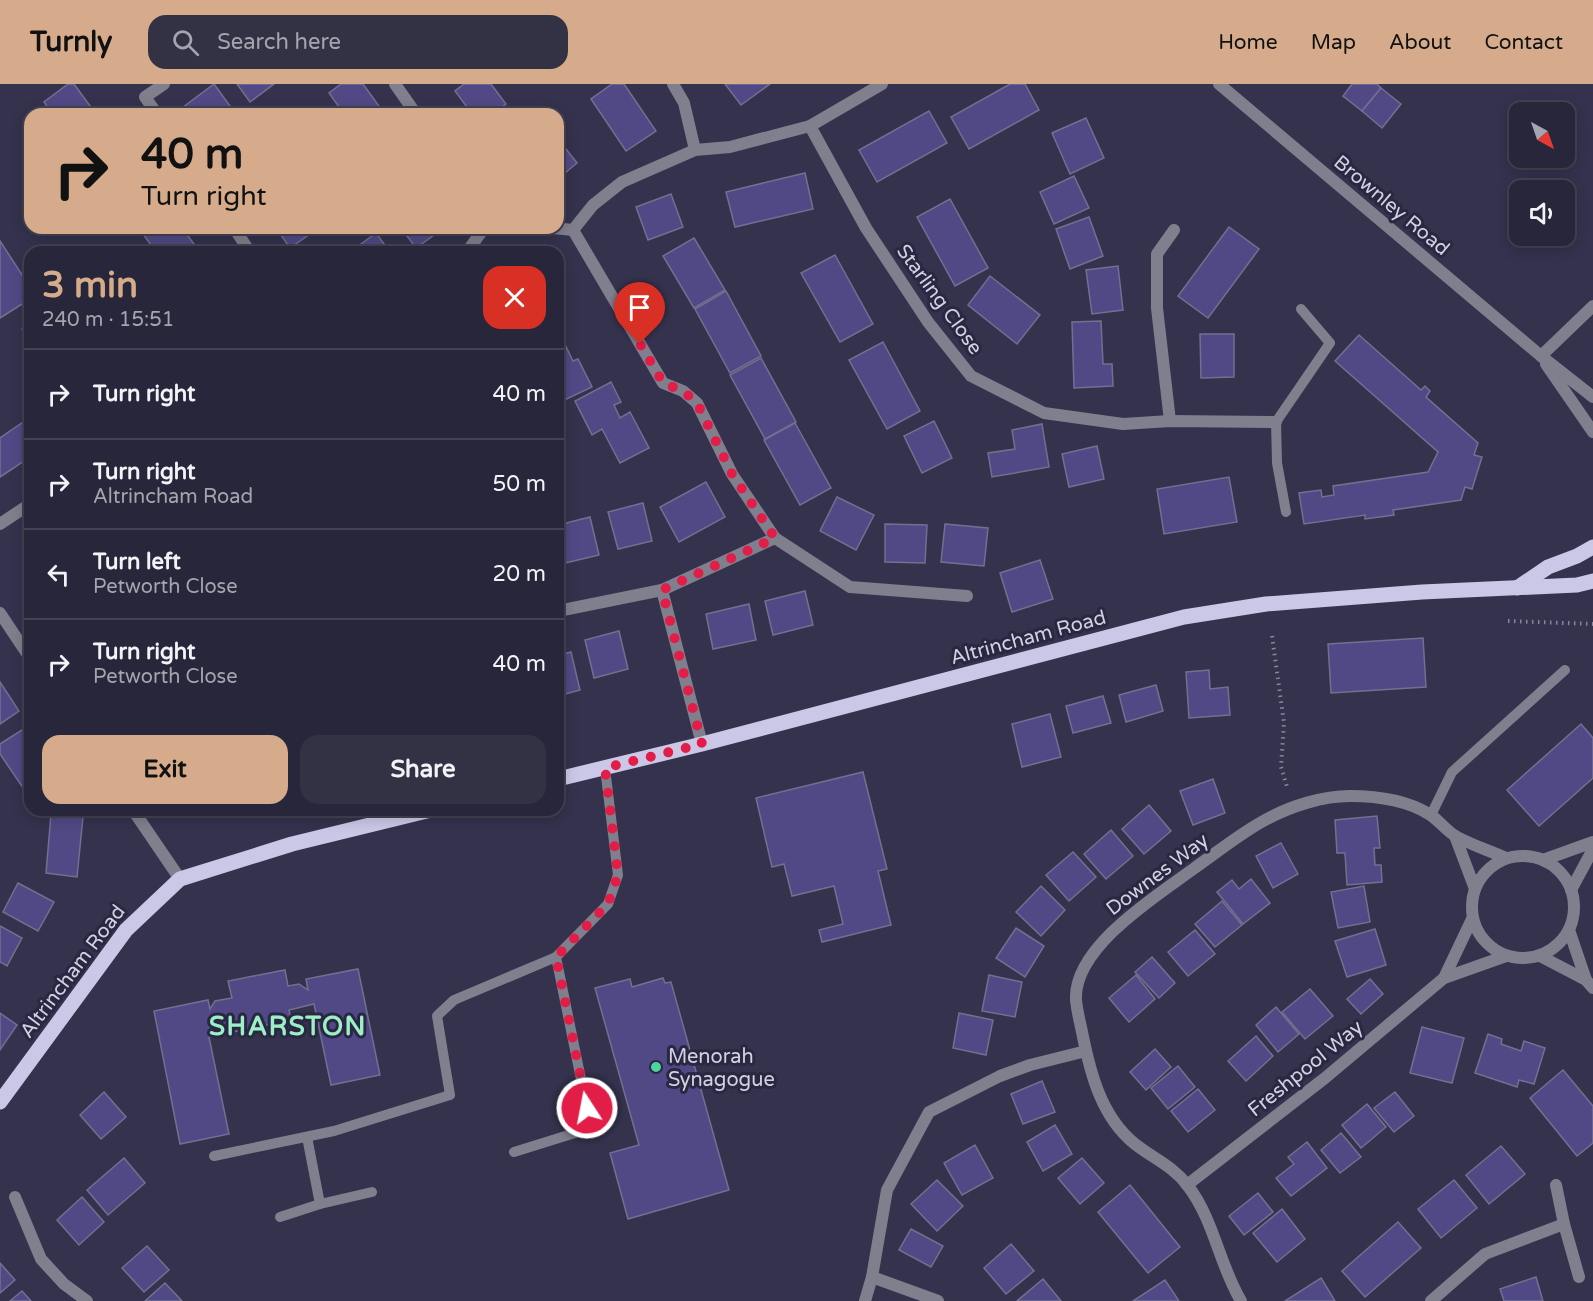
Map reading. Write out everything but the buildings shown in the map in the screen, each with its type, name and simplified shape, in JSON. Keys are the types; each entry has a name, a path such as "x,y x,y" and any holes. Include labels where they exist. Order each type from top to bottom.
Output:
{"main road":[{"path":"1517,588 1548,567 1593,547"},
{"name":"Altrincham Road","path":"564,778 702,744 1185,618 1266,604 1422,592 1577,585 1593,581"},
{"name":"Altrincham Road","path":"0,1102 126,930 180,879 292,844 406,816"}],"street":[{"path":"153,108 146,97 164,84"},
{"path":"395,84 412,108"},
{"path":"673,84 684,103 695,150"},
{"path":"573,230 593,205 622,182 695,150 730,147 810,126 882,84"},
{"name":"Brownley Road","path":"1219,84 1541,356"},
{"name":"Starling Close","path":"810,126 866,228 928,322 971,376 1044,413 1123,424 1170,421 1276,422"},
{"path":"564,229 573,230"},
{"path":"573,230 663,383 683,391 697,403 732,474 775,538 850,587 967,596"},
{"path":"1170,421 1157,308 1157,254 1174,230"},
{"path":"1541,356 1593,306"},
{"path":"1541,356 1593,397"},
{"path":"1541,356 1593,432"},
{"path":"0,524 24,508"},
{"path":"564,609 662,590 775,538"},
{"path":"662,590 702,744"},
{"path":"0,613 24,649"},
{"name":"Downes Way","path":"1241,1301 1221,1261 1204,1211 1187,1185 1169,1166 1135,1144 1106,1108 1096,1086 1086,1051 1076,1000 1078,980 1086,963 1107,937 1133,913 1246,831 1268,818 1320,800 1348,796 1380,798 1410,805 1431,815 1455,836 1506,858"},
{"path":"137,816 180,879"},
{"name":"Downes Way","path":"1455,836 1474,890"},
{"path":"1543,860 1593,842"},
{"path":"1571,890 1593,849"},
{"path":"1531,856 1543,860 1560,872 1571,890 1574,910 1569,930 1552,949 1540,956 1529,958 1506,956 1494,950 1484,942 1472,919 1474,890 1482,876 1493,865 1506,858 1531,856"},
{"name":"Freshpool Way","path":"1444,978 1472,919"},
{"path":"1569,930 1590,984"},
{"name":"Freshpool Way","path":"1187,1185 1325,1078 1444,978 1506,956"},
{"path":"1540,956 1590,984"},
{"path":"864,1301 872,1277 887,1190 929,1112 1000,1076 1030,1065 1086,1051"},
{"path":"1556,1185 1563,1224 1580,1278"},
{"path":"15,1197 41,1258 64,1284 87,1301"},
{"path":"1431,1301 1485,1254 1563,1224"},
{"path":"872,1277 938,1301"}],"lane":[{"path":"1286,512 1277,463 1276,422 1330,344 1301,309"},
{"path":"1431,815 1452,772 1565,670"},
{"path":"214,1156 334,1131 450,1095 437,1016 454,1000 556,957 608,904 618,875 605,768"},
{"path":"514,1152 591,1128 556,957"},
{"path":"307,1137 320,1204"},
{"path":"280,1217 320,1204 372,1192"}],"path":[{"path":"1508,621 1593,624"},
{"path":"1272,636 1284,723 1281,767 1293,808"}],"place":[{"name":"Menorah Synagogue","path":"656,1067"}],"district":[{"name":"SHARSTON","path":"288,1026"}],"route":[{"path":"587,1108 556,957 608,904 618,875 605,768 702,744 662,590 775,538 732,474 697,403 683,391 663,383 640,344"}]}
